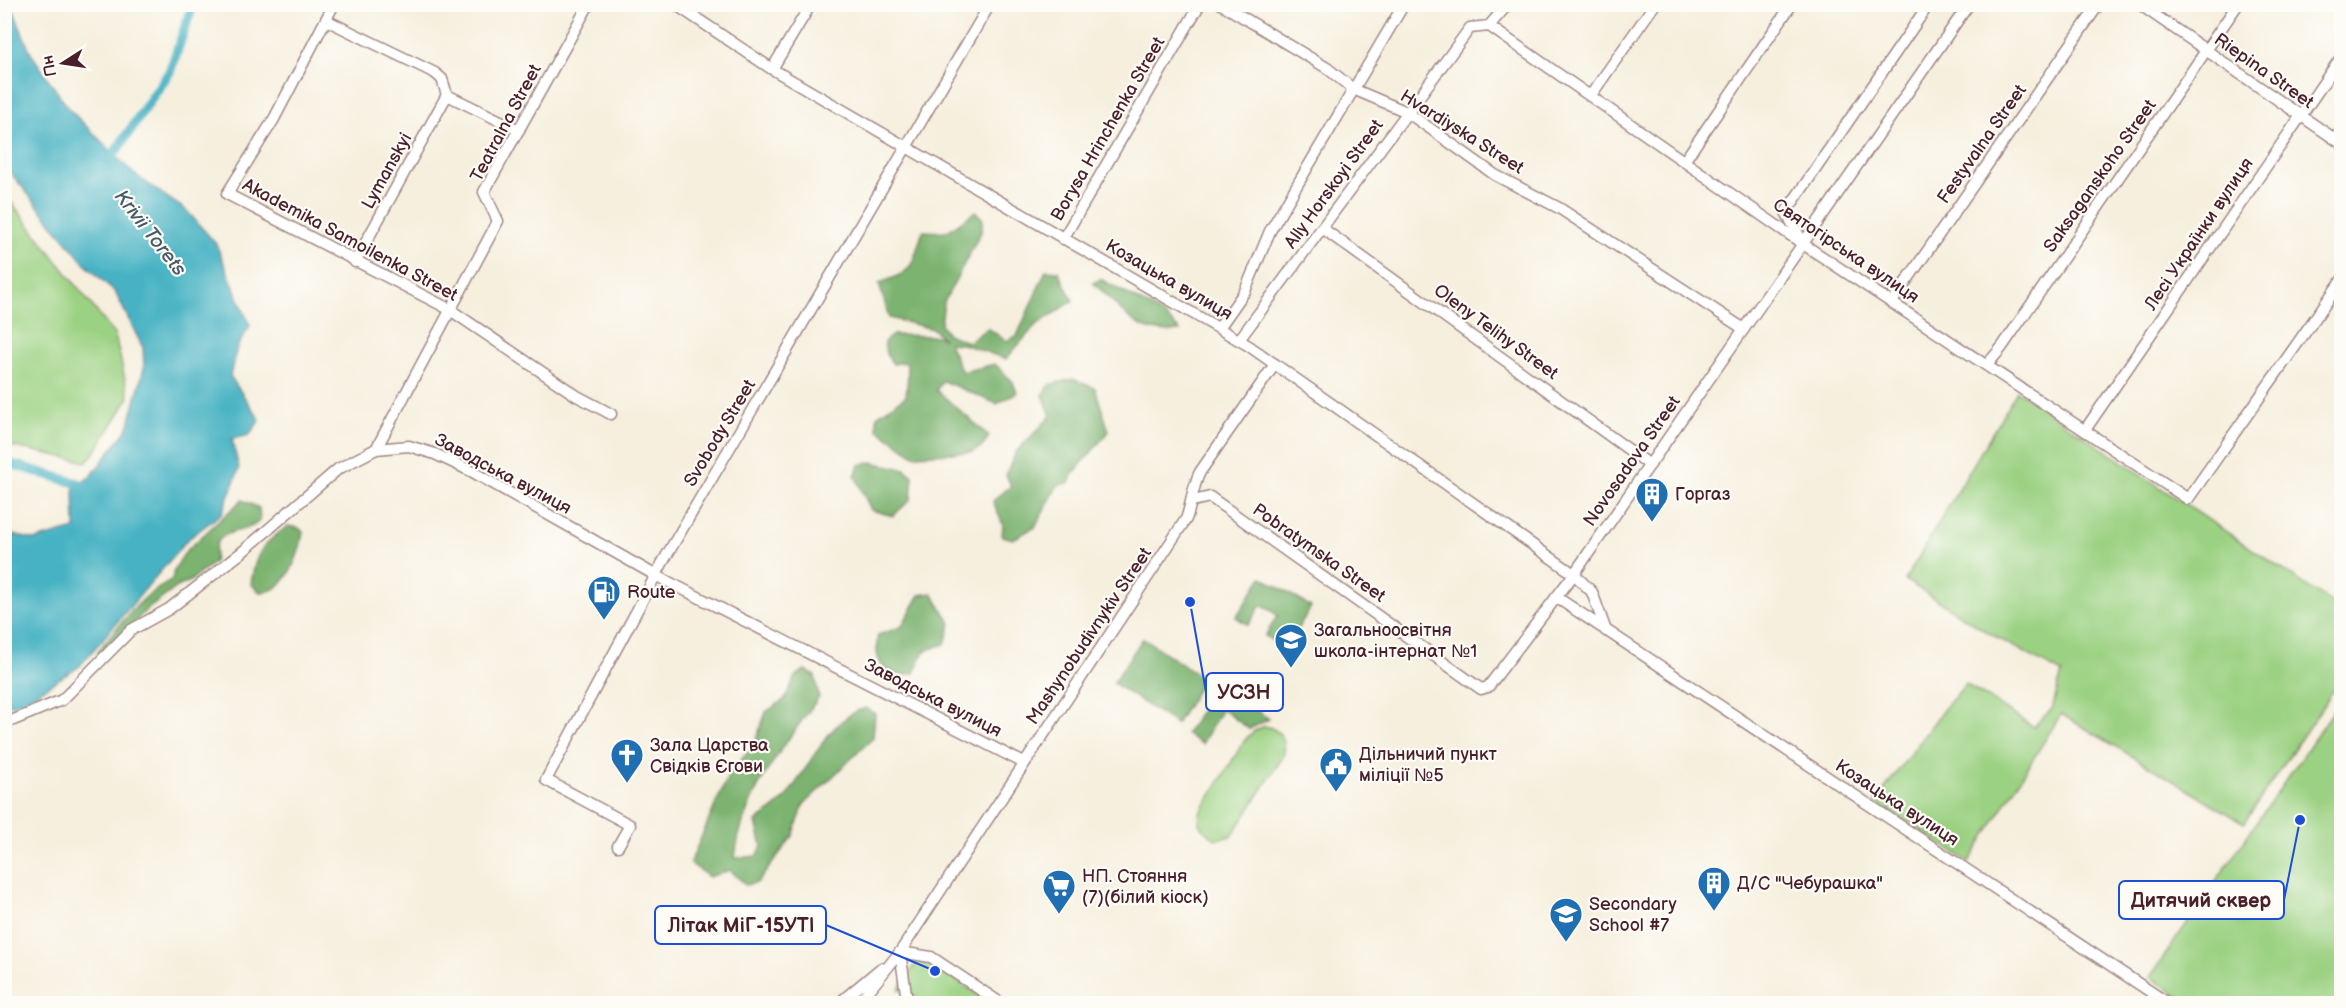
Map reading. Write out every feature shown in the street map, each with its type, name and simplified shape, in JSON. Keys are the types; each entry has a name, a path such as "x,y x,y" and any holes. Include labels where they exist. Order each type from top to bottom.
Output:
{"street":[{"name":"Akademika Samoilenka Street","path":"334,4 274,119 227,194 449,309 577,396 611,414"},
{"name":"Teatralna Street","path":"376,449 498,221 484,192 589,4"},
{"name":"Козацька вулиця","path":"675,4 772,69 1219,328 1275,364 1574,574 1592,592 1606,631"},
{"path":"772,69 811,4"},
{"name":"Svobody Street","path":"618,846 630,825 546,780 655,575 990,4"},
{"name":"Borysa Hrinchenka Street","path":"1063,239 1200,4"},
{"name":"Hvardiyska Street","path":"1221,4 1327,68 1353,89 1407,112 1495,175 1558,208 1744,329"},
{"name":"Ally Horskoyi Street","path":"1219,328 1245,291 1270,231 1404,4"},
{"name":"Ally Horskoyi Street","path":"1239,340 1470,28 1489,26 1508,4"},
{"path":"1591,95 1655,4"},
{"path":"1685,160 1792,4"},
{"path":"1803,244 1786,212 1929,4"},
{"name":"Novosadova Street","path":"1481,689 1493,684 1574,574 1969,4"},
{"name":"Festyvalna Street","path":"1892,302 2099,4"},
{"name":"Riepina Street","path":"2139,4 2342,144"},
{"name":"Saksaganskoho Street","path":"1987,365 2002,347 2238,4"},
{"path":"326,20 435,73 442,80 447,95 519,130"},
{"name":"Святогірська вулиця","path":"1489,26 1803,244 2188,499 2342,280"},
{"name":"Лесі Українки вулиця","path":"2085,430 2342,56"},
{"name":"Lymanskyi","path":"355,262 447,95"},
{"name":"Oleny Telihy Street","path":"1322,228 1650,465"},
{"name":"Mashynobudivnykiv Street","path":"858,1004 900,952 1173,539 1186,519 1193,501 1195,482 1200,472 1275,364"},
{"name":"Заводська вулиця","path":"4,724 62,700 131,630 168,609 232,560 338,469 376,449 409,446 435,454 655,575 1024,763"},
{"name":"Pobratymska Street","path":"1193,501 1210,497 1481,689"},
{"name":"Козацька вулиця","path":"1556,597 2153,999 2169,1004"},
{"path":"913,1004 907,1000 900,952 931,957 1002,1004"},
{"name":"Mashynobudivnykiv Street","path":"838,1004 900,952"}],"green space":[{"path":"4,193 115,335 129,397 95,452 86,462 5,445"},
{"path":"976,211 983,220 981,232 944,302 941,324 947,334 968,342 988,328 1006,341 1017,336 1046,270 1058,271 1073,301 1036,325 1006,359 963,344 949,343 962,372 995,364 1013,382 1017,393 997,404 943,381 936,390 989,436 983,446 973,452 914,455 877,429 877,416 906,396 908,374 906,362 893,364 886,354 884,342 893,335 938,336 944,339 933,329 889,318 879,283 906,271 914,259 923,231 946,232"},
{"path":"1100,279 1163,314 1180,331 1164,332 1140,326 1122,312 1093,283"},
{"path":"1073,379 1095,388 1109,431 1072,475 1069,483 1058,485 1035,527 1013,539 1002,536 1003,525 993,501 1011,486 1006,475 1016,452 1051,416 1043,395 1049,385"},
{"path":"2017,391 2341,609 2341,679 2244,823 2061,714 1969,862 1875,802 1943,710 1966,684 2033,727 2052,709 2062,673 1987,632 1905,580"},
{"path":"870,462 905,469 913,476 911,499 893,516 871,510 855,476 859,465"},
{"path":"242,500 259,508 260,520 250,527 221,538 216,545 214,562 144,612 108,651 97,655 110,636 139,603 172,580 174,570 186,551"},
{"path":"288,526 299,528 303,532 295,561 285,579 278,586 269,591 260,592 251,584 255,564 266,544"},
{"path":"1262,577 1311,607 1285,649 1265,636 1278,615 1261,605 1248,625 1236,617"},
{"path":"932,593 951,623 945,644 924,651 914,673 904,675 888,671 879,661 878,635 901,627 920,595"},
{"path":"1143,638 1204,679 1176,724 1113,683"},
{"path":"805,670 815,676 819,697 778,753 755,793 739,835 735,858 757,856 762,846 756,822 785,798 820,746 841,722 853,713 866,708 875,714 873,738 804,804 793,836 758,882 746,885 730,870 709,877 690,863 729,774 754,745 766,712 785,699 795,677"},
{"path":"1218,685 1269,719 1249,729 1222,709 1202,744 1186,734"},
{"path":"2341,700 2341,1003 2189,1003 2150,977"},
{"path":"1264,726 1275,730 1282,737 1285,746 1283,757 1232,836 1216,839 1203,829 1199,818 1200,813 1245,740 1254,731"},
{"path":"920,957 991,1003 921,1003 899,989"}],"water":[{"name":"Krivii Torets","path":"11,4 30,52 68,108 134,174 187,211 216,244 250,326 237,347 230,376 260,420 249,435 232,439 239,469 222,513 187,540 79,667 21,702 5,707 5,533 35,540 75,529 74,488 91,476 128,428 144,368 143,348 115,292 85,264 5,166 4,5"}],"waterway":[{"path":"114,154 170,71 193,4"},
{"path":"4,462 80,484"}],"place":[{"name":"Горгаз","path":"1652,523"},
{"name":"УСЗН","path":"1190,602"},
{"name":"Route","path":"604,621"},
{"name":"Загальноосвітня школа-інтернат №1","path":"1291,669"},
{"name":"Зала Царства Свідків Єгови","path":"627,784"},
{"name":"Дільничий пункт міліції №5","path":"1336,793"},
{"name":"Дитячий сквер","path":"2300,820"},
{"name":"Д/С \"Чебурашка\"","path":"1714,912"},
{"name":"НП. Стояння (7)(білий кіоск)","path":"1059,915"},
{"name":"Secondary School #7","path":"1566,943"},
{"name":"Літак МіГ-15УТІ","path":"935,971"}]}
